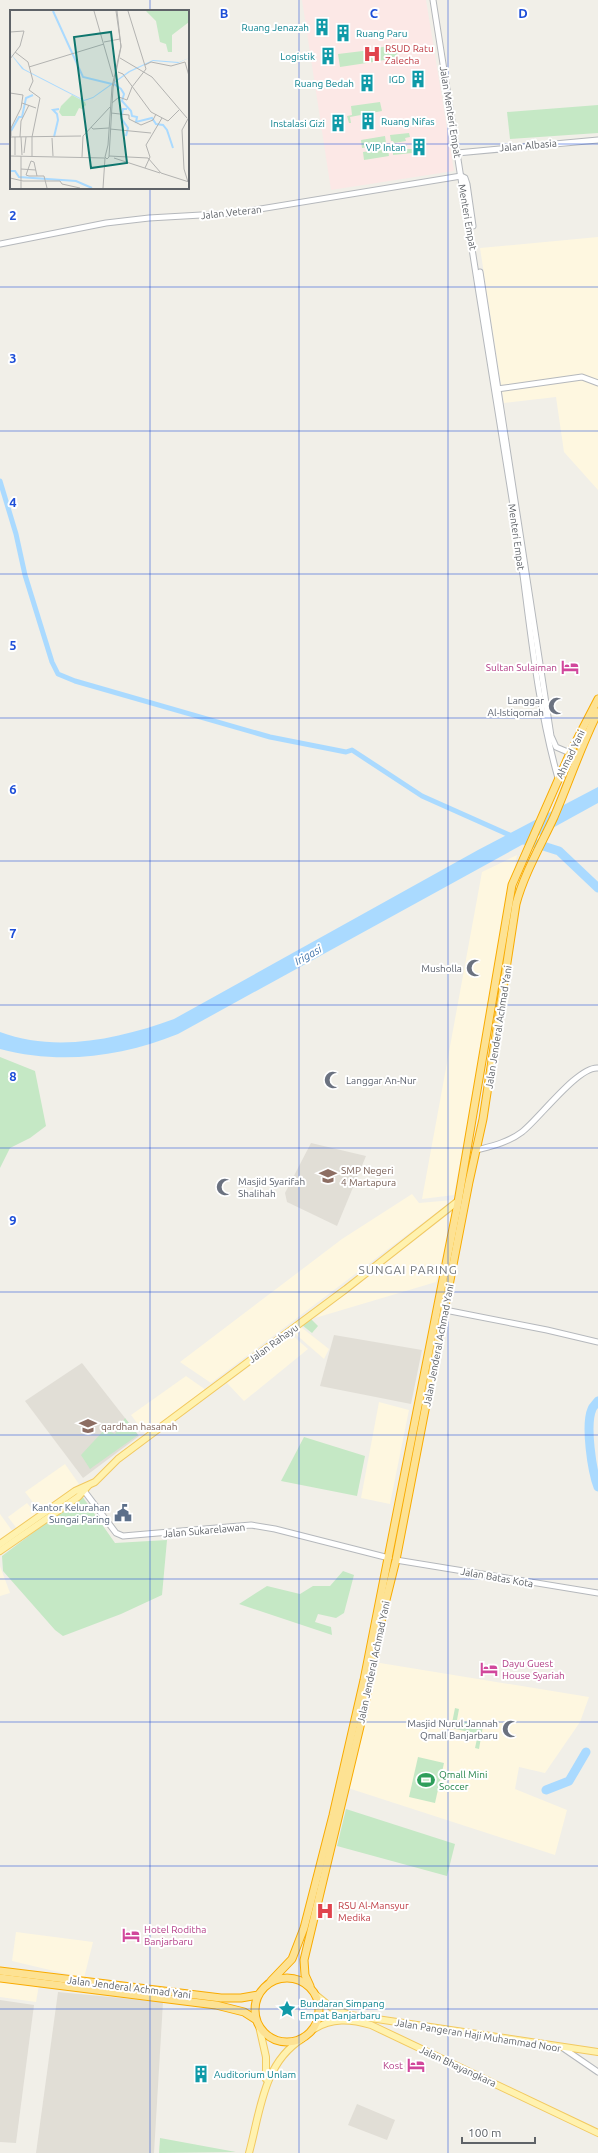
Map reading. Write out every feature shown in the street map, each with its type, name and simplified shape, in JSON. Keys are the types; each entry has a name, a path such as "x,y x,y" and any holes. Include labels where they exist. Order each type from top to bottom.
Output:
{"highway":[{"name":"Ahmad Yani","path":"529,846 558,778 570,754 596,711 598,699"},
{"name":"Jalan Jenderal Achmad Yani","path":"310,1986 304,1968 305,1955 364,1710 403,1501 451,1259 477,1150 489,1085 516,904 520,889 555,815 596,711"},
{"name":"Jalan Jenderal Achmad Yani","path":"451,1259 458,1201 480,1083 510,894 515,878 529,846"},
{"path":"480,1083 489,1085"},
{"path":"476,1101 486,1103"},
{"name":"Jalan Jenderal Achmad Yani","path":"403,1501 444,1310 448,1274"},
{"name":"Jalan Jenderal Achmad Yani","path":"271,1981 292,1959 304,1928 334,1811 393,1559"},
{"name":"Jalan Jenderal Achmad Yani","path":"0,1971 226,1998 258,1995"},
{"path":"292,1977 302,1980 310,1986 316,1995 320,2012 314,2029 302,2039 282,2042 265,2033 257,2022 255,2005 258,1995 271,1981 292,1977"},
{"name":"Jalan Jenderal Achmad Yani","path":"0,1978 216,2005 244,2012 257,2022"}],"main road":[{"name":"Jalan Rahayu","path":"85,1488 118,1459 358,1281 458,1201"},
{"path":"0,1544 85,1488"},
{"path":"0,1551 85,1488"},
{"name":"Jalan Pangeran Haji Muhammad Noor","path":"316,1995 326,2004 342,2013 598,2052"},
{"name":"Jalan Bhayangkara","path":"314,2029 330,2021 340,2020 360,2022 379,2029 598,2133"},
{"path":"379,2029 381,2020"},
{"path":"249,2153 266,2084 266,2057 257,2022"},
{"path":"266,2084 284,2053 302,2039"}],"street":[{"name":"Jalan Menteri Empat","path":"433,0 462,176"},
{"name":"Jalan Albasia","path":"457,153 598,140"},
{"name":"Jalan Veteran","path":"0,244 106,223 236,213 462,176"},
{"name":"Menteri Empat","path":"462,176 515,507 534,647 546,717 547,739 558,778"},
{"path":"497,389 582,377 598,383"},
{"name":"Menteri Empat","path":"546,717 553,743 561,750 570,754"},
{"path":"477,1150 501,1143 521,1132 575,1079 591,1069 598,1068"},
{"path":"444,1310 547,1330 598,1342"},
{"name":"Jalan Sukarelawan","path":"85,1488 116,1533 122,1536 251,1525 275,1529 393,1559"},
{"name":"Jalan Batas Kota","path":"393,1559 598,1593"},
{"path":"562,2047 598,2072"},
{"path":"582,2060 584,2053 587,2050"}],"shaded area":[{"name":"RSUD Ratu Zalecha","path":"302,0 426,0 454,171 331,190"},
{"path":"598,237 598,490 564,452 556,397 504,403 480,248"},
{"path":"517,855 454,1195 422,1199 482,872"},
{"path":"311,1143 366,1156 337,1226 287,1202 285,1193"},
{"path":"412,1194 419,1203 453,1200 211,1383 180,1362 342,1239"},
{"path":"451,1212 452,1219 436,1282 315,1318"},
{"path":"301,1327 329,1349 324,1359 293,1332"},
{"path":"292,1335 308,1349 244,1401 227,1383"},
{"path":"334,1335 422,1350 411,1404 320,1386"},
{"name":"qardhan hasanah","path":"82,1363 139,1436 83,1478 25,1401"},
{"path":"186,1376 206,1390 146,1435 131,1415"},
{"path":"379,1402 409,1410 390,1504 361,1498"},
{"path":"65,1464 79,1484 41,1513 25,1492"},
{"path":"27,1503 37,1515 18,1530 8,1517"},
{"path":"0,1514 13,1532 0,1543"},
{"path":"0,1566 10,1593 0,1596"},
{"path":"374,1662 589,1697 580,1722 545,1773 519,1767 515,1789 567,1810 555,1855 348,1788"},
{"path":"16,1932 93,1942 84,1978 12,1961"},
{"path":"0,1980 39,1985 36,2002 0,1997"},
{"path":"58,1992 163,2002 154,2153 36,2153"},
{"path":"0,2000 34,2005 16,2143 0,2142"},
{"path":"357,2104 395,2120 387,2140 348,2125"}],"green space":[{"path":"396,45 398,58 378,61 376,48"},
{"path":"371,50 373,62 340,67 338,54"},
{"path":"380,102 382,111 350,117 351,123 349,123 347,116 352,115 351,106"},
{"path":"598,105 598,133 510,139 507,112"},
{"path":"409,133 410,137 405,138 406,141 394,143 391,141 390,135"},
{"path":"385,136 386,143 362,148 361,140"},
{"path":"407,145 407,149 412,149 412,153 393,155 393,150 395,150 395,147"},
{"path":"385,149 388,150 389,156 364,160 363,152"},
{"path":"0,1057 35,1071 46,1126 30,1138 10,1148 0,1168"},
{"path":"310,1318 318,1326 312,1333 302,1325"},
{"path":"125,1418 138,1435 90,1469 81,1455 105,1429 115,1434"},
{"path":"304,1437 365,1456 357,1496 281,1481"},
{"path":"82,1496 115,1543 167,1540 162,1595 121,1614 63,1636 55,1630 3,1571 2,1556"},
{"path":"343,1571 354,1575 344,1613 336,1618 318,1614 315,1622 331,1627 332,1635 239,1604 267,1586 300,1594 313,1586 330,1586"},
{"path":"455,1708 459,1709 457,1720 483,1726 479,1749 475,1748 478,1734 451,1728"},
{"name":"Qmall Mini Soccer","path":"418,1757 444,1763 435,1803 409,1797"},
{"path":"346,1809 455,1844 447,1876 337,1846"},
{"path":"160,2138 236,2152 159,2153"}],"water":[{"name":"Irigasi","path":"598,787 598,803 178,1034 134,1048 90,1056 45,1057 0,1049 0,1032 43,1042 87,1041 131,1032 174,1019 478,850"}],"waterway":[{"path":"0,481 16,534 25,575 52,662 58,674 75,681 270,737 346,752 352,750 422,796 514,837"},
{"name":"SUNGAI PARING","path":"524,840 559,851 598,888"},
{"path":"598,1401 592,1409 589,1426 590,1448 598,1487"},
{"path":"546,1790 569,1781 586,1752"}],"place":[{"name":"Ruang Jenazah","path":"322,27"},
{"name":"Ruang Paru","path":"343,33"},
{"name":"RSUD Ratu Zalecha","path":"372,54"},
{"name":"Logistik","path":"328,56"},
{"name":"IGD","path":"418,79"},
{"name":"Ruang Bedah","path":"367,83"},
{"name":"Ruang Nifas","path":"368,121"},
{"name":"Instalasi Gizi","path":"338,123"},
{"name":"VIP Intan","path":"419,147"},
{"name":"Sultan Sulaiman","path":"570,667"},
{"name":"Langgar Al-Istiqomah","path":"557,706"},
{"name":"Musholla","path":"475,968"},
{"name":"Langgar An-Nur","path":"333,1080"},
{"name":"SMP Negeri 4 Martapura","path":"328,1176"},
{"name":"Masjid Syarifah Shalihah","path":"225,1187"},
{"name":"qardhan hasanah","path":"88,1426"},
{"name":"Kantor Kelurahan Sungai Paring","path":"123,1513"},
{"name":"Dayu Guest House Syariah","path":"489,1669"},
{"name":"Masjid Nurul Jannah Qmall Banjarbaru","path":"511,1729"},
{"name":"Qmall Mini Soccer","path":"426,1780"},
{"name":"RSU Al-Mansyur Medika","path":"325,1911"},
{"name":"Hotel Roditha Banjarbaru","path":"131,1935"},
{"name":"Bundaran Simpang Empat Banjarbaru","path":"287,2009"},
{"name":"Kost","path":"416,2065"},
{"name":"Auditorium Unlam","path":"201,2074"}],"district":[{"name":"SUNGAI PARING","path":"408,1270"}]}
